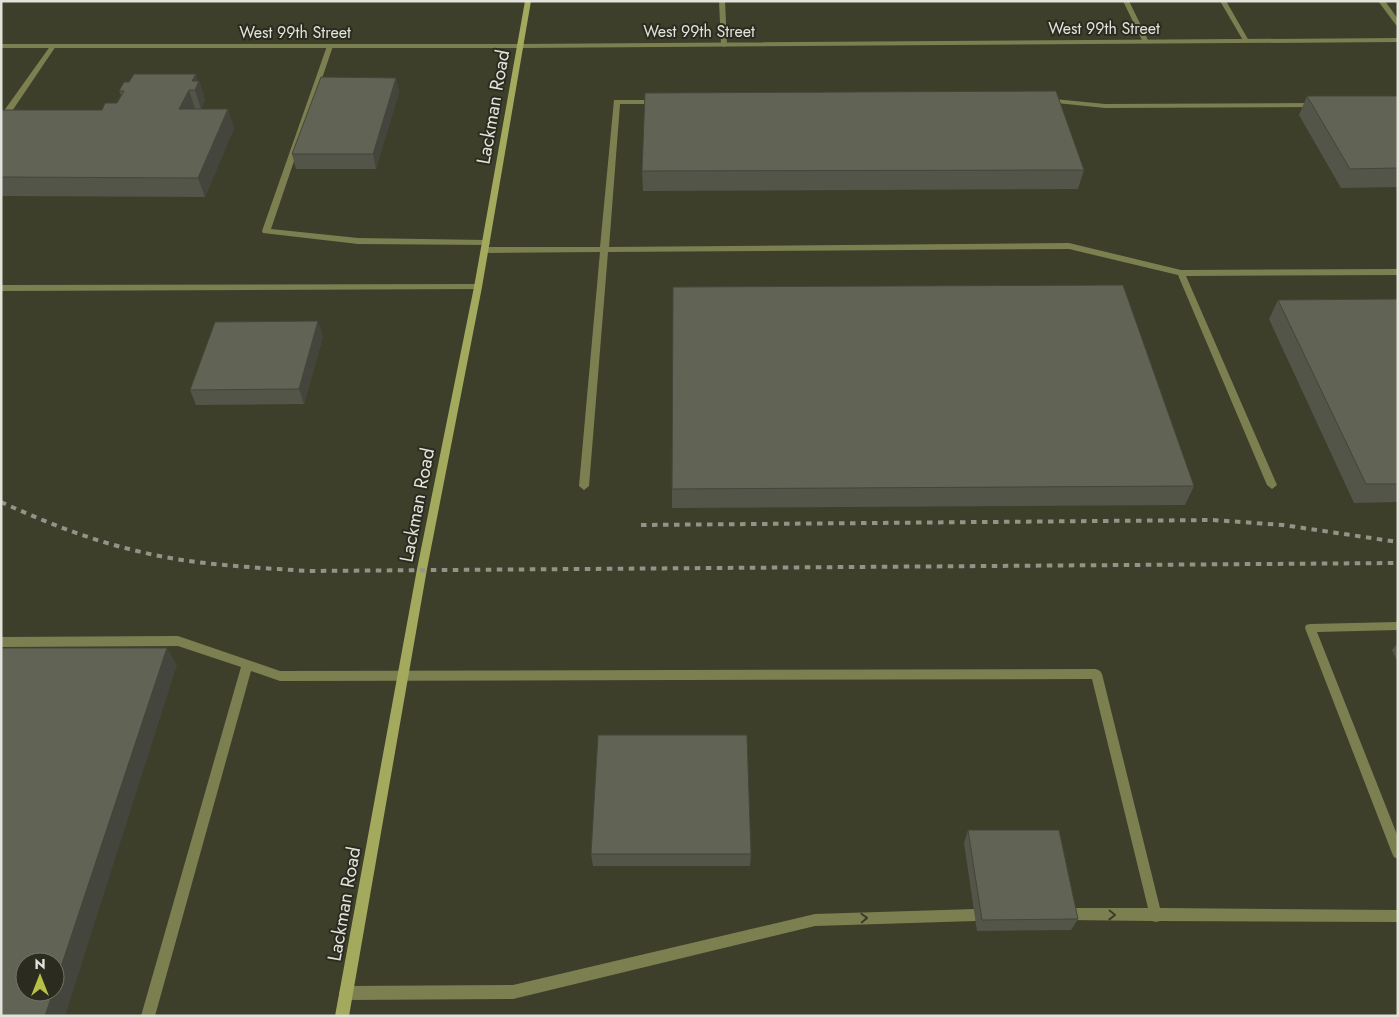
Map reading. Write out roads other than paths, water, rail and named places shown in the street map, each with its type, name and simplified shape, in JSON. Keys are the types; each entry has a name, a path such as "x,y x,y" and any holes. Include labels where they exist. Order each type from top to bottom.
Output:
{"main road":[{"name":"Lackman Road","path":"342,1016 402,675 486,246 522,46 528,1"}],"street":[{"path":"722,1 724,45"},
{"path":"1126,1 1146,42"},
{"path":"1222,1 1246,41"},
{"path":"1381,1 1398,24"},
{"name":"West 99th Street","path":"1,46 522,46 1398,40"},
{"path":"1,121 53,46"},
{"path":"330,46 266,231 358,240 605,249 1069,246 1180,273 1398,272"},
{"path":"1042,99 1105,106 1320,106"},
{"path":"584,486 617,102 667,102"},
{"path":"1180,273 1272,485"},
{"path":"1,288 478,287"},
{"path":"1398,626 1310,628 1398,853"},
{"path":"1,642 178,641 280,676 1096,674 1156,916"},
{"path":"148,1016 247,664"},
{"path":"1068,914 1398,916"},
{"path":"346,993 514,992 815,920 975,915"}],"railway":[{"path":"1,502 85,536 119,547 158,556 221,565 307,571 1398,563"},
{"path":"641,525 1213,520 1283,525 1398,542"}]}
